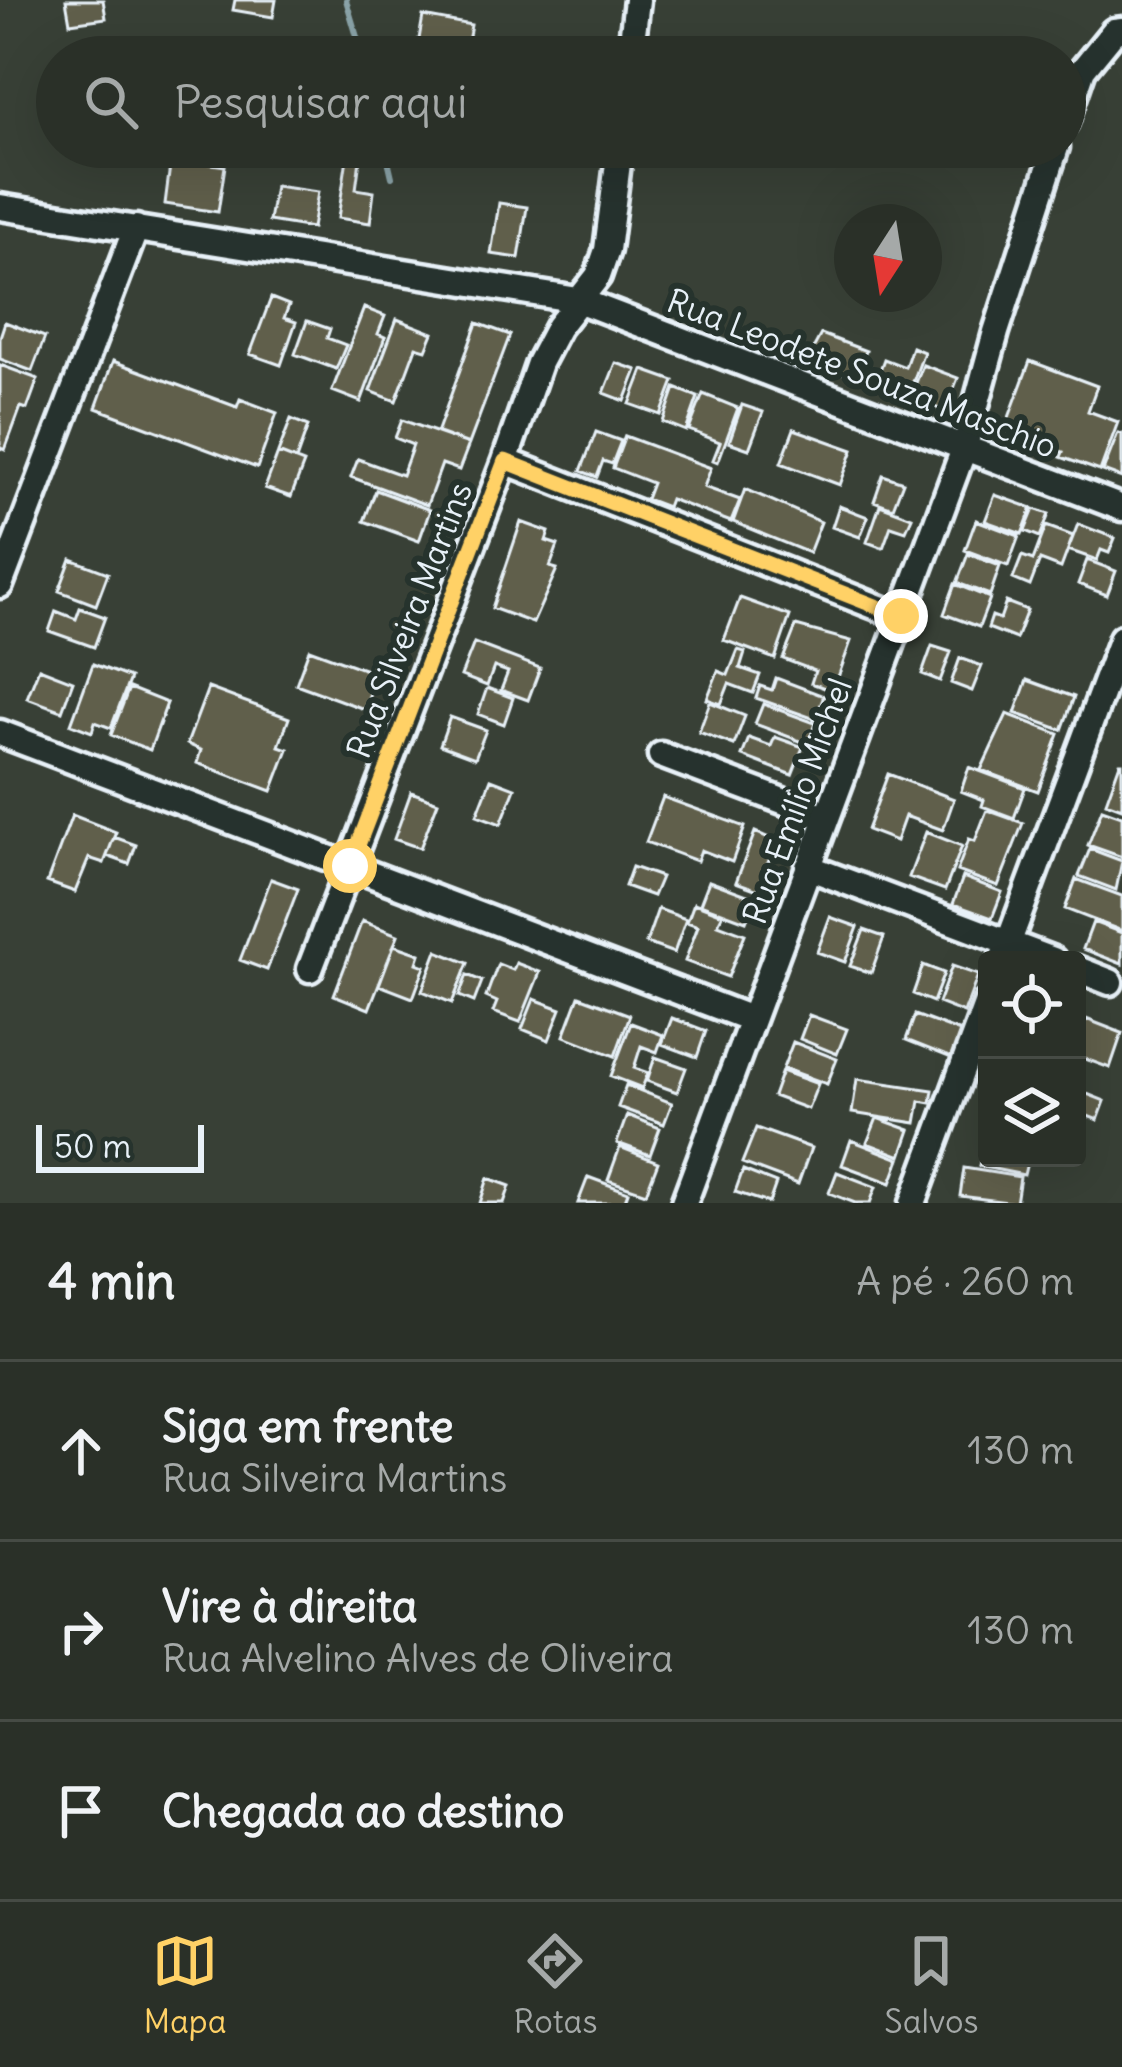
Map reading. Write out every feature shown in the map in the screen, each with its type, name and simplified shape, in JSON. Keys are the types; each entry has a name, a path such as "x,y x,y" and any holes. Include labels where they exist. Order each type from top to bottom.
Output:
{"street":[{"path":"633,36 637,0"},
{"path":"1086,65 1114,31 1122,31"},
{"name":"Rua Silveira Martins","path":"310,969 505,461 538,363 557,327 598,276 608,250 618,168"},
{"name":"Rua Emílio Michel","path":"684,1203 964,449 1049,168"},
{"name":"Rua Leodete Souza Maschio","path":"0,207 578,300 1122,508"},
{"path":"0,585 136,227"},
{"path":"505,461 901,616"},
{"path":"808,866 1005,951 1122,638"},
{"path":"0,733 752,1019"},
{"path":"661,755 826,817"},
{"path":"1086,973 1110,982"},
{"path":"913,1203 978,1026"}],"building":[{"path":"66,0 103,0 106,18 70,23"},
{"path":"235,0 276,0 273,17 233,10"},
{"path":"423,16 471,25 469,36 420,36"},
{"path":"170,168 225,168 218,212 165,204"},
{"path":"346,168 359,168 356,189 374,192 370,223 338,218"},
{"path":"275,186 318,192 312,228 269,221"},
{"path":"499,203 527,207 519,258 491,254"},
{"path":"271,298 289,305 284,318 296,322 281,365 250,354"},
{"path":"364,308 385,316 378,334 385,337 361,402 332,391"},
{"path":"397,319 433,333 426,350 416,347 396,401 370,391"},
{"path":"307,321 330,329 327,338 346,345 336,369 295,354"},
{"path":"5,322 45,337 32,371 0,359"},
{"path":"477,323 510,335 469,444 437,433"},
{"path":"821,334 866,351 856,378 807,360"},
{"path":"912,347 924,352 907,398 874,386 884,359 905,367"},
{"path":"113,361 237,407 240,399 277,413 257,468 96,408"},
{"path":"1030,361 1097,386 1088,411 1118,422 1100,471 1041,444 1038,452 1001,439"},
{"path":"616,363 637,370 625,401 604,393"},
{"path":"0,365 38,379 27,409 21,407 5,450 0,448"},
{"path":"923,365 958,378 945,411 910,398"},
{"path":"643,370 674,381 661,415 630,404"},
{"path":"675,388 698,397 686,431 663,422"},
{"path":"703,394 738,408 718,462 713,460 720,442 689,430"},
{"path":"742,405 763,412 749,449 729,442"},
{"path":"291,419 308,426 296,460 278,453"},
{"path":"402,420 469,444 459,470 442,464 427,505 351,477 358,459 402,475 413,445 395,438"},
{"path":"794,429 853,450 840,485 781,463"},
{"path":"596,432 621,441 612,464 603,461 597,477 581,471"},
{"path":"1118,433 1122,434 1122,478 1103,471"},
{"path":"625,436 711,468 704,487 740,500 731,522 670,499 667,507 646,499 652,483 613,468"},
{"path":"278,453 304,463 291,497 265,488"},
{"path":"883,475 903,482 893,508 874,501"},
{"path":"745,489 821,522 809,553 733,522"},
{"path":"376,490 430,510 419,541 364,521"},
{"path":"995,495 1032,508 1022,534 985,521"},
{"path":"880,505 912,517 906,531 891,526 883,548 867,542"},
{"path":"839,506 868,517 860,537 832,527"},
{"path":"1034,509 1049,514 1040,537 1025,531"},
{"path":"976,520 1019,536 1008,566 965,550"},
{"path":"521,522 549,532 546,541 558,545 550,567 557,569 533,623 492,608"},
{"path":"1078,524 1115,538 1109,553 1101,550 1097,560 1068,550"},
{"path":"1046,526 1073,536 1061,568 1040,560 1030,586 1013,579 1022,556 1033,560"},
{"path":"968,554 1000,566 990,595 957,583"},
{"path":"71,559 108,573 96,605 59,591"},
{"path":"1087,560 1116,571 1107,595 1078,584"},
{"path":"955,584 990,598 979,627 944,614"},
{"path":"740,598 790,616 775,659 724,640"},
{"path":"1006,602 1027,610 1016,639 988,628 992,616 1000,619"},
{"path":"80,608 105,617 94,647 49,631 56,611 76,619"},
{"path":"796,626 851,641 833,691 811,683 815,671 783,659"},
{"path":"474,643 540,668 528,700 501,690 508,672 494,667 487,686 461,676"},
{"path":"932,646 951,652 940,681 922,674"},
{"path":"309,649 377,674 364,709 296,684"},
{"path":"738,650 745,652 740,668 760,675 753,693 729,684 721,704 707,699 718,671 728,675"},
{"path":"960,658 982,666 972,691 951,683"},
{"path":"93,664 130,678 111,728 95,722 92,732 71,724"},
{"path":"39,668 73,681 62,711 27,698"},
{"path":"776,678 824,696 815,719 756,698 760,686 772,690"},
{"path":"1027,680 1074,697 1062,730 1015,713"},
{"path":"129,688 167,703 150,750 111,735"},
{"path":"208,688 289,718 279,746 288,749 272,791 197,763 201,750 187,744"},
{"path":"487,688 513,698 504,724 478,714"},
{"path":"710,702 745,716 734,745 699,732"},
{"path":"763,704 815,723 808,744 755,724"},
{"path":"1007,714 1059,734 1038,791 981,770"},
{"path":"450,717 486,730 475,758 440,745"},
{"path":"775,737 803,747 792,775 742,756 749,738 771,746"},
{"path":"1122,763 1122,808 1106,802"},
{"path":"969,767 1025,788 1014,818 982,806 984,800 961,791"},
{"path":"888,774 954,799 943,830 905,816 896,841 867,830"},
{"path":"491,779 515,788 501,824 477,815"},
{"path":"411,792 438,802 420,848 394,839"},
{"path":"663,797 745,827 732,862 701,850 697,861 646,842"},
{"path":"1102,809 1122,816 1122,857 1088,845"},
{"path":"987,810 1023,823 998,886 957,871"},
{"path":"72,815 116,832 104,863 89,858 75,892 47,882"},
{"path":"755,832 776,841 758,890 736,882"},
{"path":"926,832 962,846 945,890 909,877"},
{"path":"114,837 136,845 129,864 107,856"},
{"path":"1090,849 1122,861 1116,890 1079,876"},
{"path":"632,867 661,877 653,896 625,886"},
{"path":"963,877 1002,892 992,918 953,904"},
{"path":"271,879 298,889 267,970 240,960"},
{"path":"1076,879 1122,896 1122,931 1065,909"},
{"path":"709,881 755,898 746,921 700,904"},
{"path":"694,903 723,914 718,924 745,934 728,977 685,961 698,926 687,922"},
{"path":"658,909 686,919 674,953 646,943"},
{"path":"830,917 858,927 845,962 817,952"},
{"path":"362,921 398,935 369,1009 334,995"},
{"path":"1093,922 1122,933 1122,964 1083,949"},
{"path":"864,930 884,937 871,973 850,966"},
{"path":"394,945 420,954 417,963 425,966 413,998 379,985"},
{"path":"437,951 468,963 452,1003 422,991"},
{"path":"516,963 540,972 520,1022 493,1012 497,1002 486,997 498,964 513,970"},
{"path":"923,965 944,973 933,1002 913,994"},
{"path":"952,966 978,975 964,1013 938,1003"},
{"path":"467,975 482,981 474,1002 459,996"},
{"path":"579,996 630,1015 615,1056 564,1036"},
{"path":"534,999 561,1009 549,1040 522,1029"},
{"path":"809,1015 847,1029 837,1054 800,1039"},
{"path":"915,1015 963,1033 954,1059 906,1040"},
{"path":"672,1018 706,1031 697,1057 662,1044"},
{"path":"1086,1019 1122,1033 1110,1068 1086,1059"},
{"path":"631,1023 663,1035 657,1052 641,1046 634,1068 648,1073 642,1088 611,1076"},
{"path":"793,1042 837,1059 827,1084 783,1068"},
{"path":"655,1057 686,1068 677,1092 647,1081"},
{"path":"782,1071 818,1084 808,1109 773,1096"},
{"path":"857,1079 933,1090 931,1103 920,1101 916,1123 852,1113"},
{"path":"626,1085 672,1103 664,1124 618,1107"},
{"path":"1086,1094 1105,1101 1098,1120 1086,1115"},
{"path":"627,1115 660,1128 650,1155 617,1143"},
{"path":"877,1118 910,1130 901,1156 867,1143"},
{"path":"756,1128 811,1148 798,1184 742,1163"},
{"path":"851,1140 900,1159 891,1183 842,1165"},
{"path":"620,1147 658,1162 646,1193 608,1180"},
{"path":"984,1167 1026,1167 1024,1175"},
{"path":"964,1168 1020,1177 1016,1203 960,1196"},
{"path":"743,1170 776,1183 769,1203 735,1192"},
{"path":"837,1172 876,1187 870,1203 829,1193"},
{"path":"588,1177 628,1192 624,1203 578,1203"},
{"path":"488,1178 510,1186 504,1203 480,1203"}],"waterway":[{"path":"346,0 357,36"},
{"path":"390,168 392,177"}],"route":[{"path":"350,866 505,461 901,616"}]}
